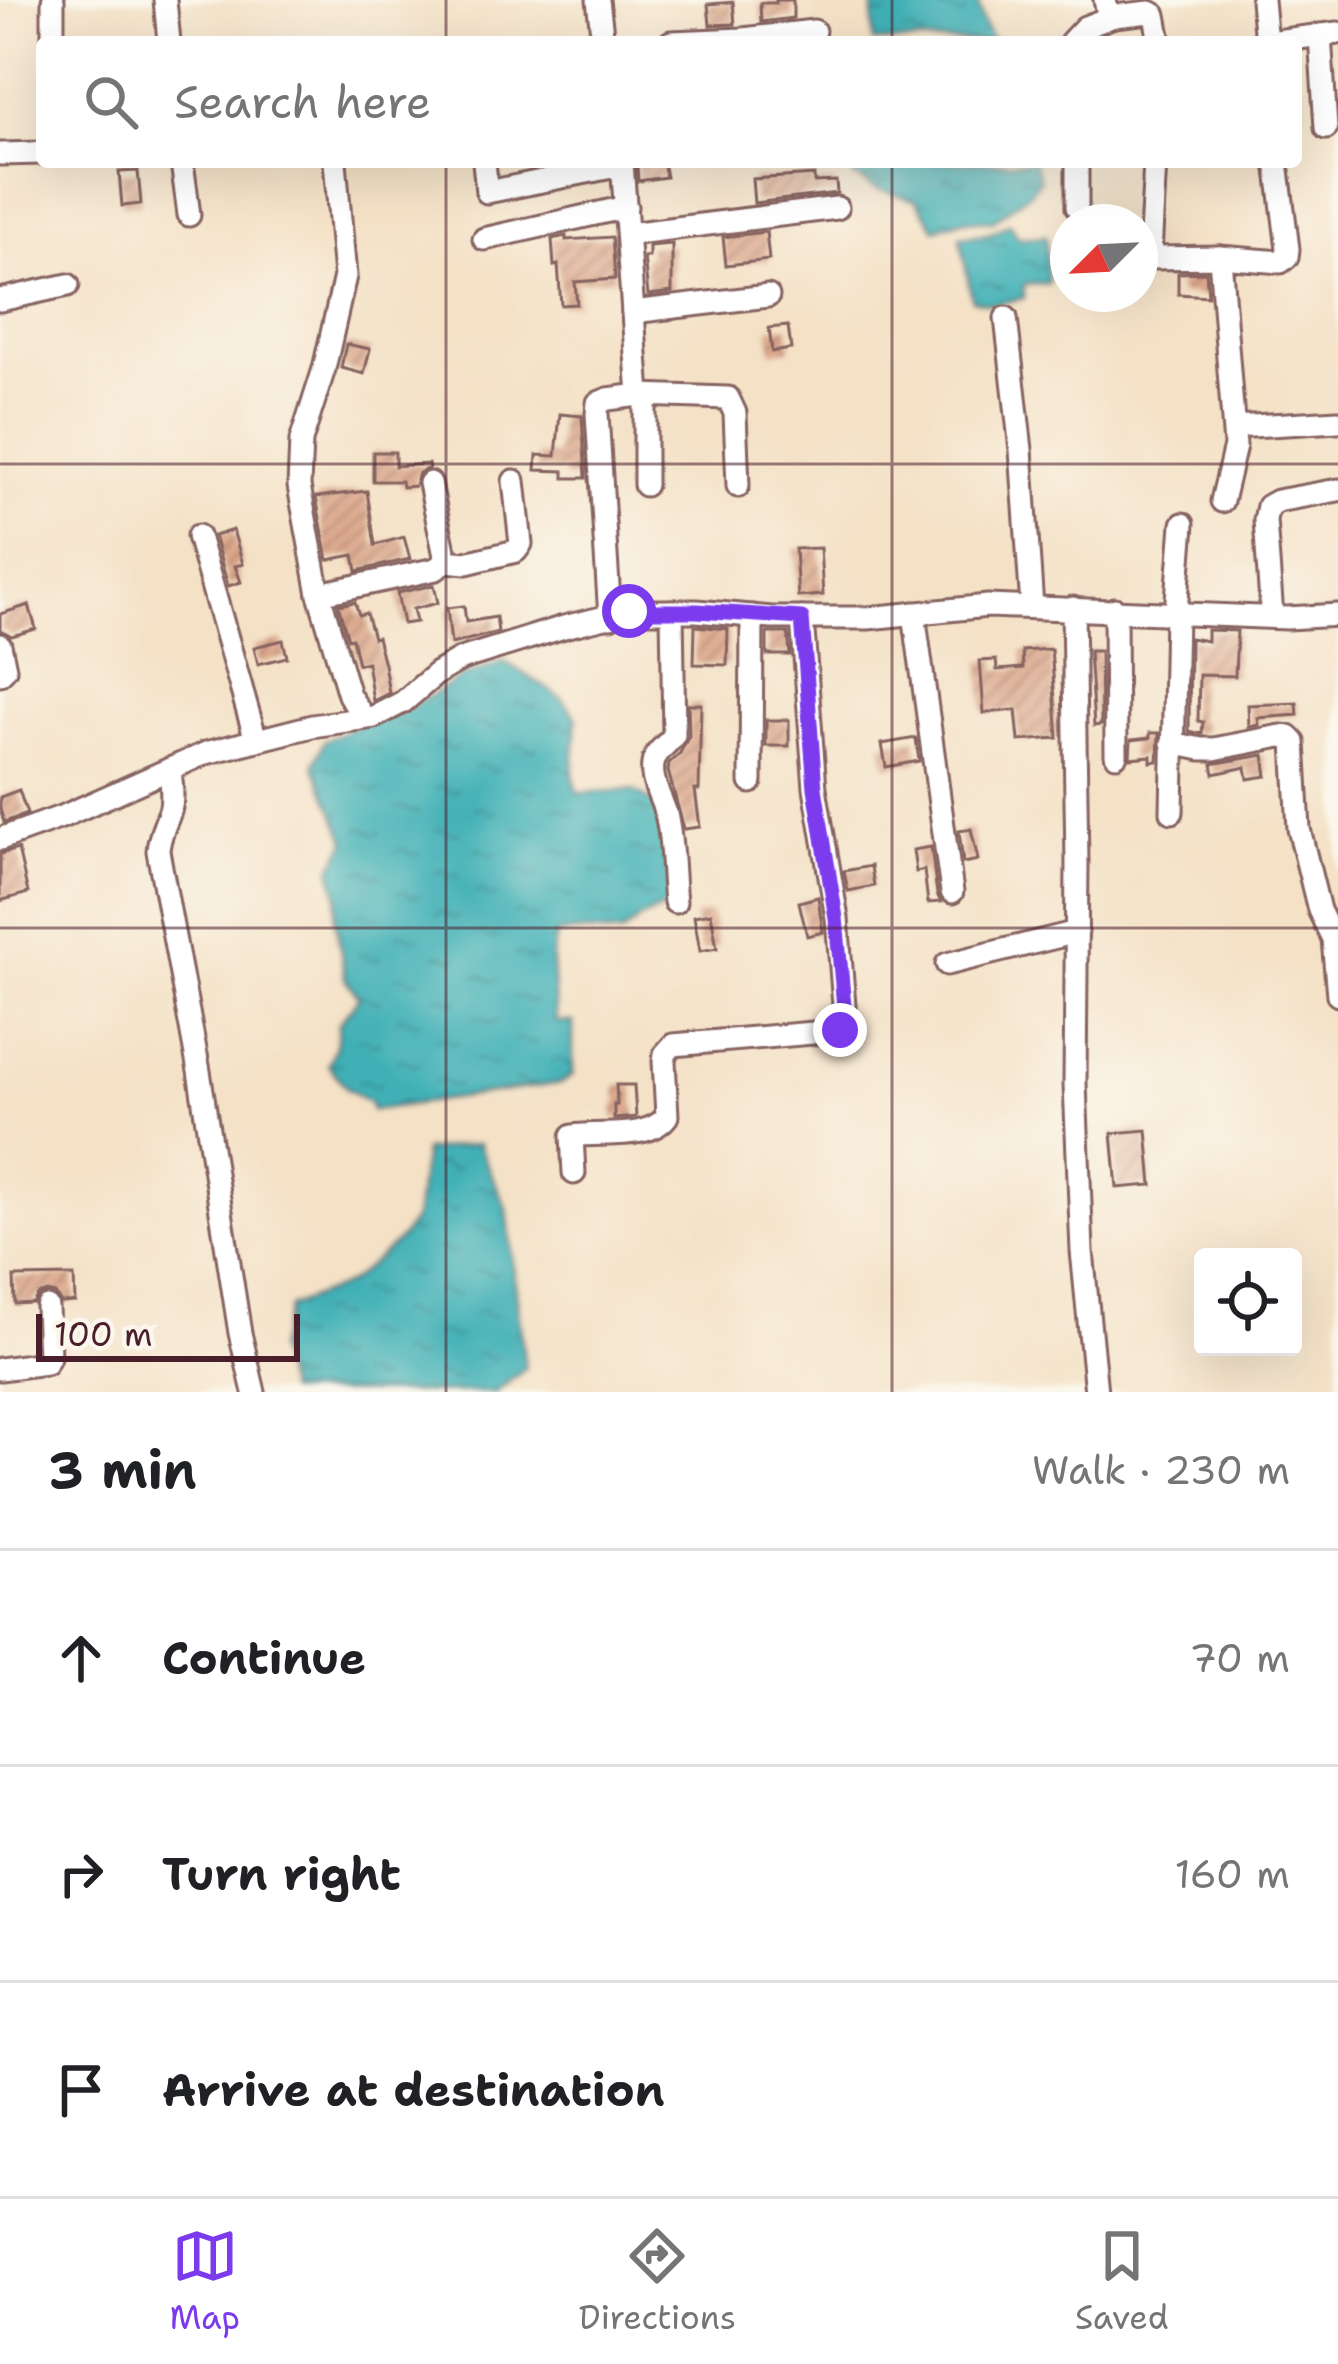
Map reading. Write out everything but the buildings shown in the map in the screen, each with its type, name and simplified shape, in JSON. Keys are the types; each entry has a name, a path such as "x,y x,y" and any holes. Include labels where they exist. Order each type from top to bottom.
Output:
{"street":[{"path":"52,36 53,0"},
{"path":"165,0 168,36"},
{"path":"598,0 602,36"},
{"path":"1262,0 1266,36"},
{"path":"1077,36 1110,8 1150,12 1159,36"},
{"path":"773,36 814,32"},
{"path":"1326,128 1329,34"},
{"path":"0,154 36,153"},
{"path":"183,168 189,215"},
{"path":"335,168 345,276 301,441 299,487 319,594 349,695 364,718"},
{"path":"485,168 488,192 599,168"},
{"path":"622,168 645,485"},
{"path":"1077,168 1077,204"},
{"path":"1154,168 1150,254 1157,259 1281,262 1287,257 1278,168"},
{"path":"484,239 626,207"},
{"path":"628,234 837,208"},
{"path":"1220,257 1234,427 1233,459 1222,501"},
{"path":"0,300 68,285"},
{"path":"634,312 768,296"},
{"path":"1006,318 1021,450 1031,608"},
{"path":"610,617 598,403 642,394 728,398 735,412 738,486"},
{"path":"1234,427 1338,421"},
{"path":"319,594 436,569 446,561 466,563 516,551 521,544 514,482"},
{"path":"430,483 446,561"},
{"path":"1272,617 1264,520 1268,506 1338,490"},
{"path":"1172,812 1176,612 1184,524"},
{"path":"198,536 256,740"},
{"path":"0,838 64,816 206,753 374,716 404,702 461,658 629,611 868,618 988,606 1272,617 1338,615"},
{"path":"1073,608 1075,1084 1081,1227 1096,1392"},
{"path":"1114,609 1116,755"},
{"path":"673,611 674,735 658,753 654,768 667,821 675,902"},
{"path":"914,614 952,892"},
{"path":"751,782 752,616"},
{"path":"574,1173 572,1136 638,1132 664,1121 664,1060 673,1045 836,1031 843,1026 836,918 815,788 802,618"},
{"path":"0,645 5,669 0,674"},
{"path":"1172,743 1201,749 1281,736 1294,742 1299,829 1319,910 1333,939 1338,995"},
{"path":"170,769 173,796 158,851 254,1392"},
{"path":"947,964 1077,932"},
{"path":"0,1369 46,1363 47,1307"}],"water":[{"path":"873,0 977,0 991,36 873,36"},
{"path":"851,168 1036,168 1040,180 993,221 962,220 935,229 917,200 877,189 853,176"},
{"path":"1010,223 1019,238 1046,236 1048,283 1024,285 1024,298 993,304 972,300 960,237 991,233"},
{"path":"504,661 562,698 577,718 573,775 578,793 632,790 653,802 663,817 671,904 621,934 556,934 552,958 556,1022 573,1022 573,1074 562,1083 372,1110 328,1065 339,1023 359,997 345,978 335,918 338,895 331,869 347,842 314,765 324,741 367,721 399,714 464,676"},
{"path":"478,1144 507,1209 525,1369 496,1392 287,1392 276,1349 289,1307 349,1283 400,1239 414,1219 424,1151"}],"route":[{"path":"629,611 802,618 815,788 838,934 845,1018 840,1030"}]}
